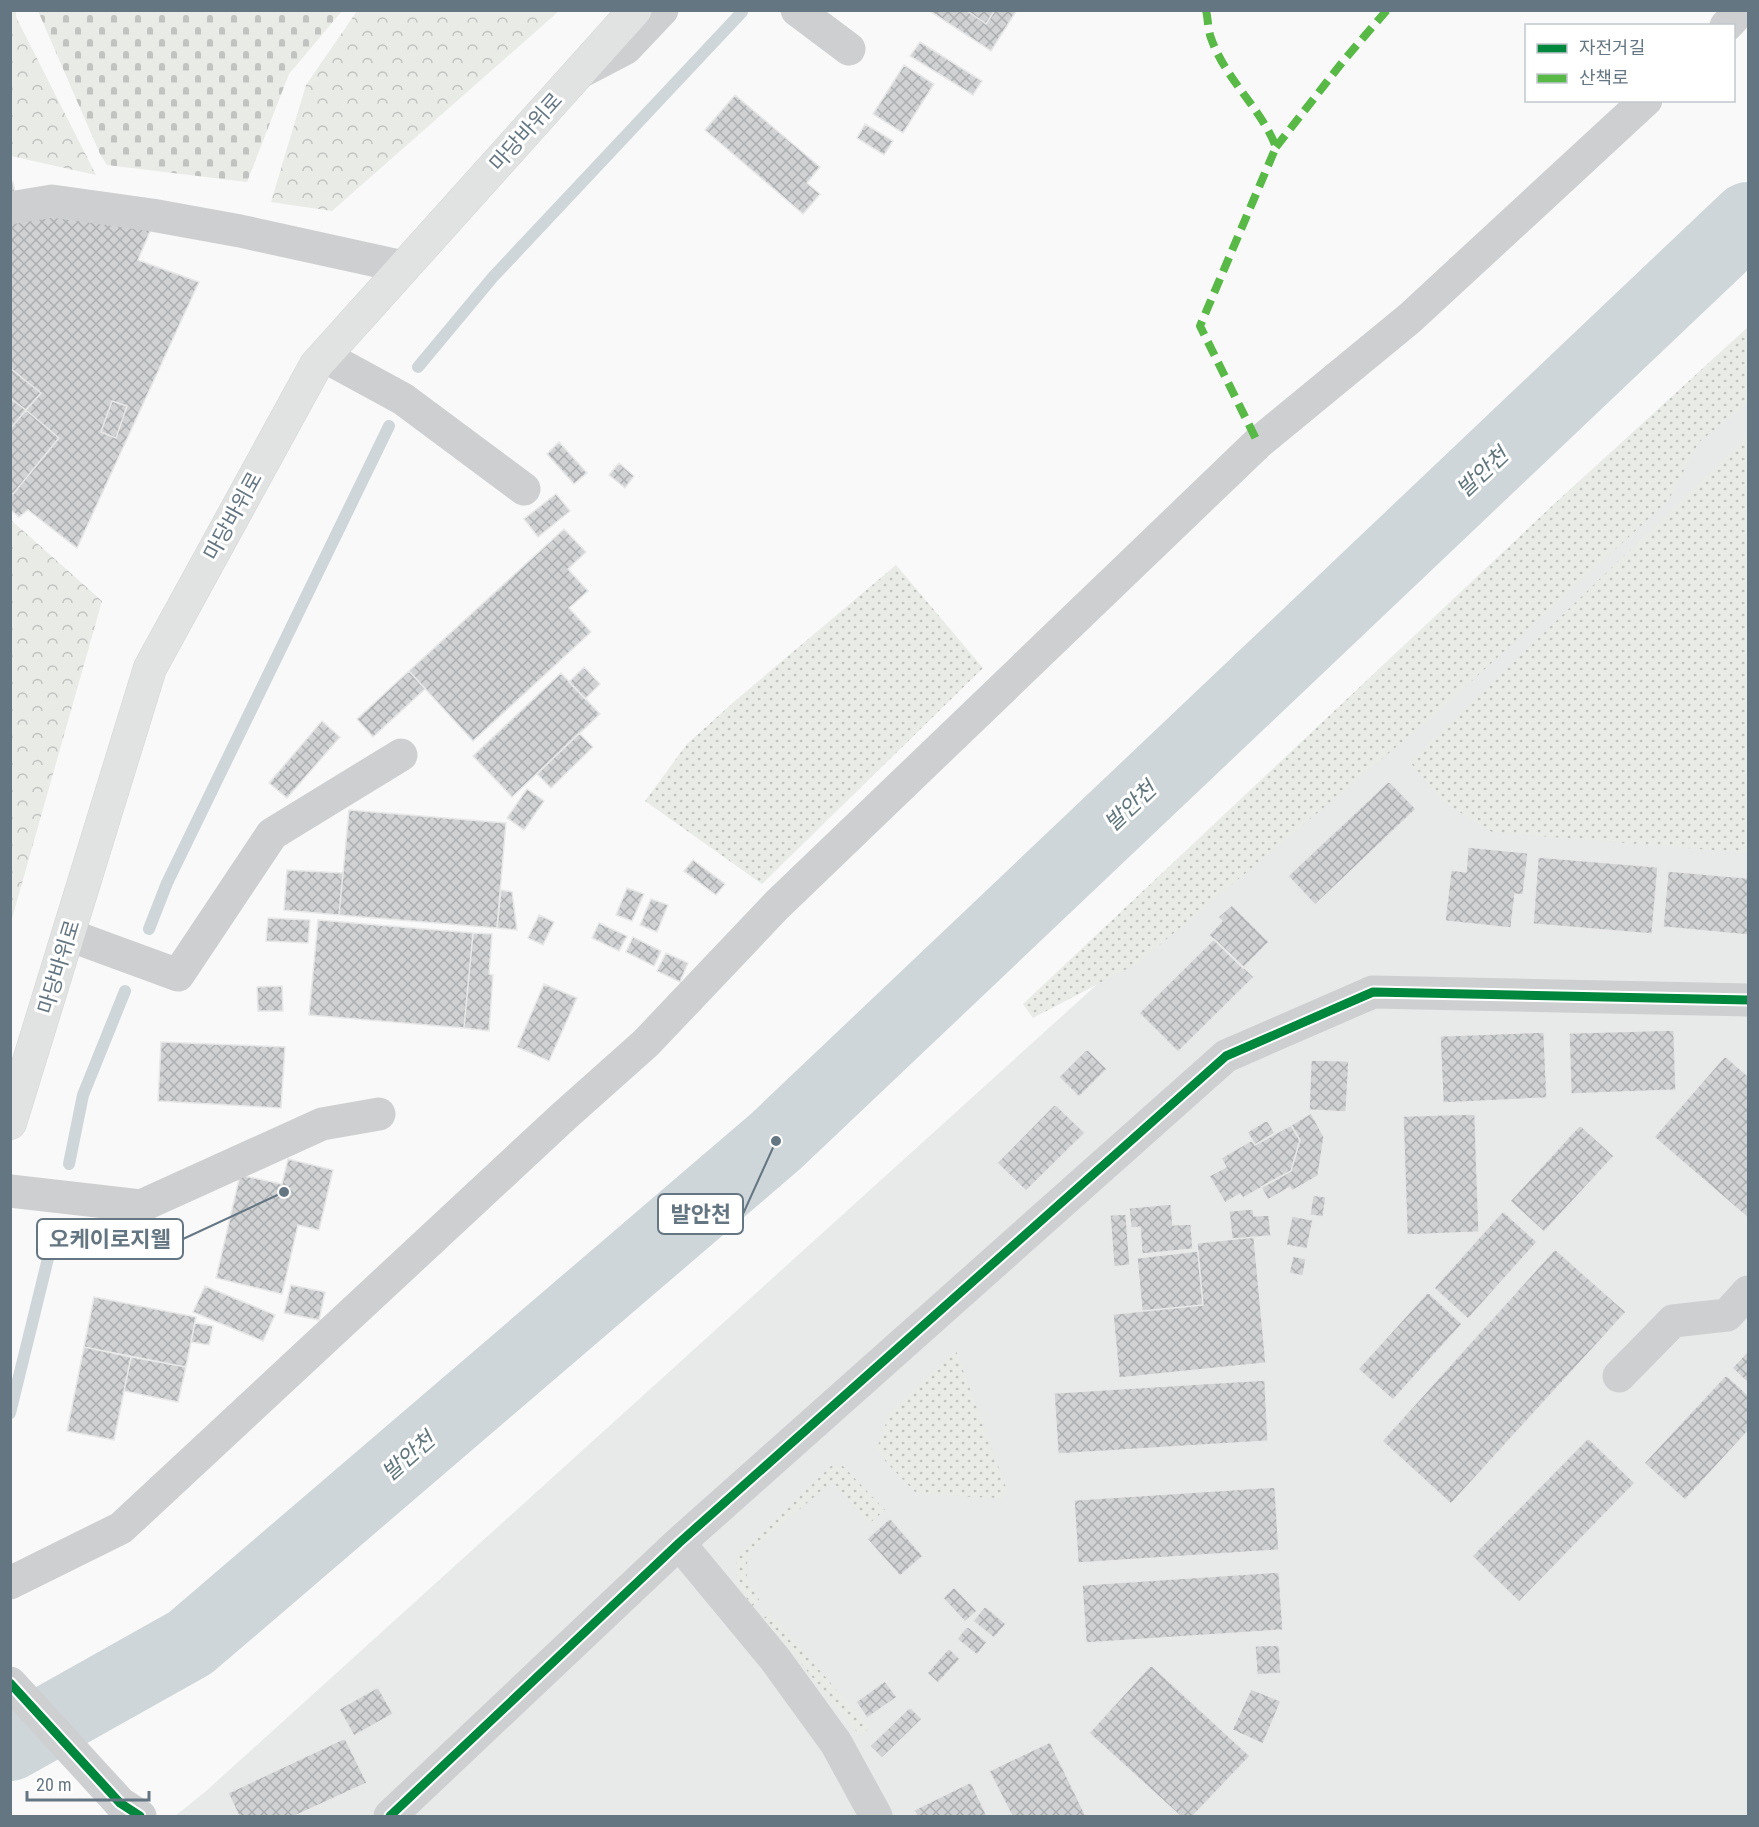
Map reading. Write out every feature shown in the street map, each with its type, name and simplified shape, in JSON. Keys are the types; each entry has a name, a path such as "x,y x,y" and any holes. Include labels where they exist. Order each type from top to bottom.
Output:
{"main road":[{"name":"마당바위로","path":"10,1123 150,668 316,364 635,10"}],"street":[{"path":"579,73 626,48 662,10"},
{"path":"797,10 849,49"},
{"path":"1727,24 1742,10"},
{"path":"10,1584 121,1528 563,1117 646,1043 777,905 1258,443 1410,318 1644,102"},
{"path":"10,208 52,201 152,215 240,231 404,267"},
{"path":"324,356 403,399 524,489"},
{"path":"69,934 178,975 272,834 401,755"},
{"path":"390,1816 679,1543 1227,1056 1373,992 1749,1000"},
{"path":"10,1191 141,1206 322,1124 379,1114"},
{"path":"1620,1376 1673,1321 1727,1315 1749,1292"},
{"path":"679,1543 775,1659 836,1743 876,1816"},
{"path":"10,1683 130,1810"}],"shaded area":[{"path":"1748,395 1748,1816 175,1816 205,1792"}],"green space":[{"path":"16,10 16,17 96,175 11,156 10,11"},
{"path":"38,10 342,11 289,74 247,182 107,165 100,154"},
{"path":"357,11 559,11 332,211 271,202 306,85"},
{"path":"1748,327 1748,403 1699,442 1668,501 1438,712 1138,963 1033,1018 1023,1004 1553,505"},
{"path":"1748,436 1748,853 1492,832 1442,801 1410,762"},
{"path":"11,520 102,601 11,922"},
{"path":"896,565 983,668 762,884 645,801 687,744"},
{"path":"956,1351 1008,1493 1001,1498 916,1493 886,1462 877,1448 890,1412"},
{"path":"831,1466 843,1466 885,1510 869,1524 833,1482 828,1485 752,1550 746,1571 760,1601 752,1606 738,1583 737,1557"},
{"path":"770,1612 869,1728 860,1736 764,1618"}],"building":[{"path":"928,10 966,10 986,24 995,10 1017,10 991,51"},
{"path":"966,10 995,10 986,24"},
{"path":"920,42 982,81 973,95 910,56"},
{"path":"904,65 934,84 903,133 873,114"},
{"path":"735,95 820,167 807,183 820,194 803,214 705,130"},
{"path":"865,124 893,141 884,155 857,138"},
{"path":"10,182 13,182 20,220 96,213 151,229 138,260 199,282 77,548 28,510 19,517 10,509"},
{"path":"10,368 41,393 26,410 10,398"},
{"path":"10,398 26,410 10,429"},
{"path":"112,401 127,406 116,438 101,432"},
{"path":"26,410 59,438 13,494 10,492 10,429"},
{"path":"559,442 587,473 574,484 547,454"},
{"path":"619,463 634,476 625,488 609,475"},
{"path":"556,494 570,511 538,537 524,519"},
{"path":"564,529 586,552 568,569 588,591 569,608 591,632 473,741 409,671"},
{"path":"584,667 600,684 585,699 569,682"},
{"path":"409,671 425,689 373,737 357,719"},
{"path":"561,673 600,714 512,797 473,756"},
{"path":"322,721 340,737 287,798 269,783"},
{"path":"579,733 593,747 551,788 537,774"},
{"path":"1389,781 1416,809 1315,905 1288,876"},
{"path":"527,789 544,801 524,830 507,818"},
{"path":"349,810 506,823 497,928 339,915"},
{"path":"1468,847 1528,853 1523,895 1515,894 1511,928 1445,921 1451,870 1466,872"},
{"path":"1538,857 1658,867 1652,934 1533,924"},
{"path":"693,860 725,884 716,895 684,871"},
{"path":"287,870 343,873 339,915 284,910"},
{"path":"1668,871 1748,878 1748,935 1663,927"},
{"path":"627,888 644,894 632,921 616,915"},
{"path":"501,890 512,892 517,930 497,928"},
{"path":"651,899 668,905 657,932 640,925"},
{"path":"1232,905 1269,942 1243,968 1209,935 1222,921 1218,917"},
{"path":"539,915 554,922 543,945 528,938"},
{"path":"268,918 310,920 308,943 266,941"},
{"path":"318,920 473,933 464,1028 309,1015"},
{"path":"599,923 627,936 619,951 592,938"},
{"path":"473,933 492,934 489,974 493,975 489,1031 464,1028"},
{"path":"633,937 661,951 654,966 626,952"},
{"path":"1214,939 1254,977 1178,1052 1139,1013"},
{"path":"666,953 688,963 680,982 657,971"},
{"path":"544,984 577,998 549,1061 517,1047"},
{"path":"282,986 283,1011 258,1011 257,987"},
{"path":"1674,1030 1676,1090 1571,1094 1569,1033"},
{"path":"1544,1032 1547,1098 1443,1103 1440,1036"},
{"path":"161,1042 285,1047 281,1108 158,1101"},
{"path":"1087,1049 1107,1069 1079,1097 1059,1077"},
{"path":"1725,1056 1748,1076 1748,1218 1654,1137"},
{"path":"1311,1060 1349,1061 1346,1112 1309,1110"},
{"path":"1055,1104 1085,1133 1026,1191 997,1163"},
{"path":"1311,1113 1324,1137 1318,1176 1292,1191 1290,1187 1268,1200 1261,1187 1291,1171 1300,1140 1291,1125"},
{"path":"1475,1114 1479,1232 1407,1235 1403,1116"},
{"path":"1267,1120 1275,1133 1255,1145 1247,1132"},
{"path":"1291,1125 1300,1140 1291,1171 1243,1198 1240,1194 1225,1203 1209,1176 1226,1167 1221,1158 1252,1140 1255,1145"},
{"path":"1580,1125 1614,1156 1544,1232 1510,1201"},
{"path":"288,1159 333,1170 319,1230 298,1225 282,1294 216,1278 240,1175 282,1184"},
{"path":"1313,1195 1326,1197 1323,1217 1310,1215"},
{"path":"1171,1204 1173,1225 1191,1224 1193,1249 1142,1254 1140,1227 1131,1228 1129,1208"},
{"path":"1253,1209 1254,1216 1269,1215 1271,1236 1232,1239 1229,1211"},
{"path":"1503,1211 1537,1242 1468,1319 1434,1288"},
{"path":"1126,1214 1130,1265 1114,1267 1110,1215"},
{"path":"1292,1216 1313,1220 1307,1249 1286,1245"},
{"path":"1254,1237 1266,1363 1119,1378 1113,1314 1203,1305 1197,1243"},
{"path":"1555,1249 1626,1312 1451,1504 1382,1441"},
{"path":"1198,1251 1203,1305 1142,1311 1137,1258"},
{"path":"1293,1256 1306,1259 1303,1276 1289,1273"},
{"path":"291,1285 325,1292 319,1320 284,1313"},
{"path":"205,1286 275,1315 263,1341 193,1312"},
{"path":"1428,1292 1462,1324 1393,1400 1358,1369"},
{"path":"94,1297 196,1317 186,1367 84,1347"},
{"path":"195,1323 213,1326 209,1345 191,1342"},
{"path":"84,1347 131,1357 114,1440 67,1431"},
{"path":"1748,1351 1748,1383 1732,1368"},
{"path":"131,1357 186,1367 178,1402 124,1391"},
{"path":"1726,1375 1748,1395 1748,1431 1685,1500 1644,1463"},
{"path":"1265,1380 1268,1441 1058,1454 1054,1393"},
{"path":"1588,1438 1635,1483 1519,1602 1472,1556"},
{"path":"1275,1487 1279,1550 1078,1563 1074,1500"},
{"path":"890,1518 923,1556 900,1576 867,1539"},
{"path":"1279,1572 1283,1630 1086,1643 1082,1585"},
{"path":"954,1587 977,1611 965,1622 943,1598"},
{"path":"985,1606 1006,1624 994,1638 973,1621"},
{"path":"967,1626 987,1642 977,1655 957,1639"},
{"path":"1279,1645 1281,1673 1257,1675 1255,1646"},
{"path":"949,1648 960,1659 938,1683 927,1673"},
{"path":"1151,1665 1250,1756 1193,1816 1180,1816 1089,1733"},
{"path":"885,1681 897,1697 867,1718 856,1702"},
{"path":"378,1687 393,1714 354,1736 339,1709"},
{"path":"1251,1689 1281,1701 1263,1744 1232,1730"},
{"path":"910,1707 922,1719 882,1758 870,1746"},
{"path":"345,1738 367,1783 295,1816 239,1816 228,1793"},
{"path":"1050,1742 1086,1816 1012,1816 989,1771"},
{"path":"971,1782 987,1816 917,1816 914,1810"}],"waterway":[{"path":"418,367 493,277 742,12"},
{"name":"발안천","path":"10,1744 190,1643 776,1141 1748,219"},
{"path":"149,929 167,883 389,426"},
{"path":"69,1164 83,1095 125,991"},
{"path":"10,1413 55,1230"}],"marked path":[{"path":"1206,10 1210,35 1217,53 1261,119 1276,147 1200,326 1258,443"},
{"path":"1276,147 1344,60 1387,10"}],"cycle path":[{"path":"390,1816 679,1543 1226,1056 1373,992 1748,1000"},
{"path":"10,1683 120,1803 140,1816"}],"place":[{"name":"발안천","path":"776,1141"},
{"name":"오케이로지웰","path":"284,1192"}]}
